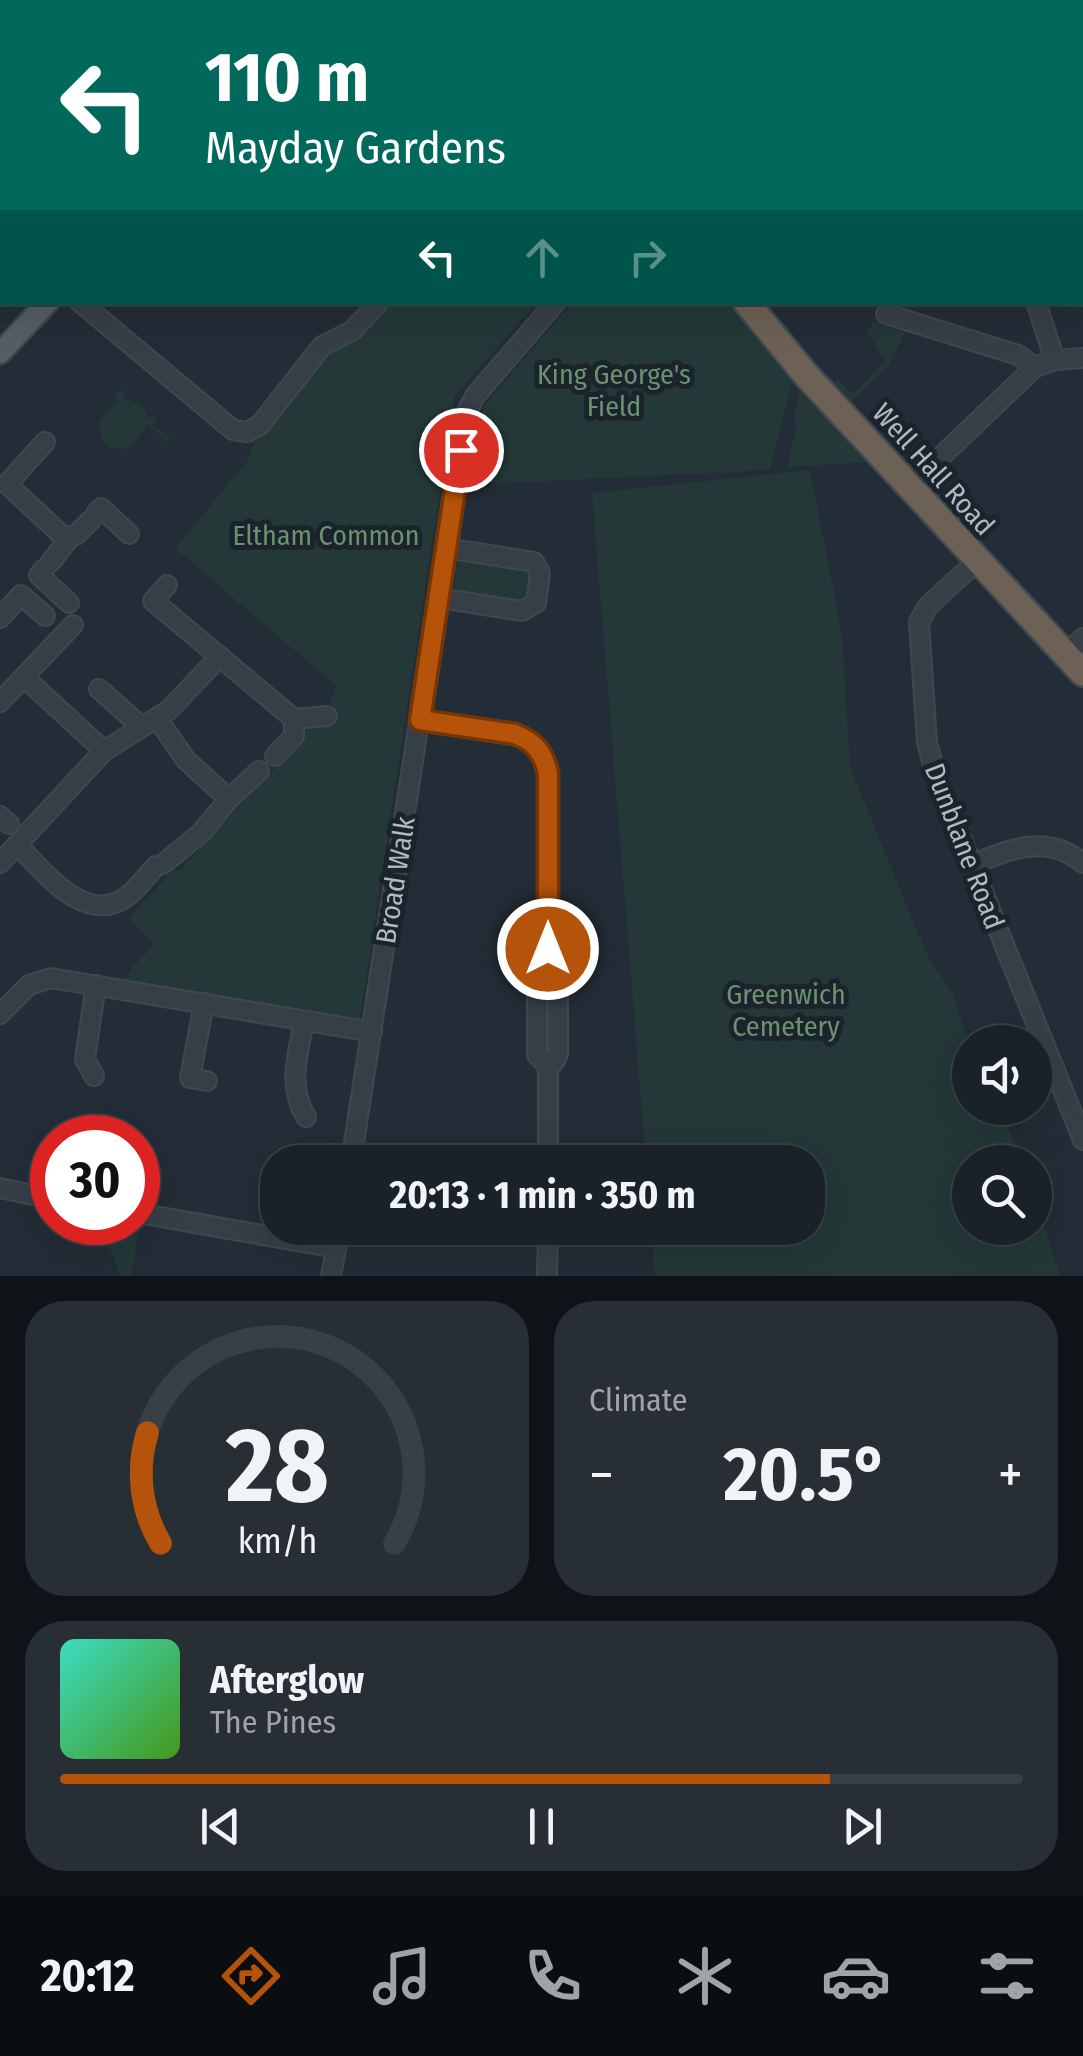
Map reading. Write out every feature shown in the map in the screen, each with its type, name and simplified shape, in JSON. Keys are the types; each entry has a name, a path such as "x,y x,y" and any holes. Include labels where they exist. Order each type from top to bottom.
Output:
{"highway":[{"name":"Well Hall Road","path":"748,305 806,376 978,561 1077,655"}],"main road":[{"path":"0,353 45,305"}],"street":[{"path":"84,305 233,430 247,432 260,425 322,346 352,331 376,305"},
{"name":"Broad Walk","path":"354,1145 470,404 553,305"},
{"path":"1037,305 1055,360"},
{"path":"886,314 1018,355 1035,367"},
{"path":"910,486 1035,367 1055,360 1083,358"},
{"path":"44,442 3,488 67,540"},
{"path":"68,603 39,575 67,540 101,508 129,534"},
{"path":"438,598 522,612 536,603 540,572 534,562 446,548"},
{"name":"Dunblane Road","path":"978,561 922,613 918,631 930,758 1083,1140"},
{"path":"167,584 148,607 220,656 294,719 327,716"},
{"path":"0,618 21,594 45,616"},
{"path":"0,702 72,625"},
{"path":"0,864 104,751 183,698 220,656"},
{"path":"24,677 104,751"},
{"path":"99,689 138,728"},
{"path":"157,718 186,760 229,799"},
{"path":"275,756 294,736 294,719"},
{"path":"420,720 515,734 528,739 544,758 548,773 548,949 537,965 537,1055 548,1066 548,1145"},
{"path":"17,845 67,894 90,904 108,904 127,897 201,832 258,771"},
{"path":"972,865 1035,844 1061,850 1083,863"},
{"path":"0,1014 20,992 40,980 64,979 372,1032"},
{"path":"94,1076 79,1062 96,985"},
{"path":"190,1078 204,1004"},
{"path":"295,1111 293,1082 304,1021"},
{"path":"0,1188 30,1194"},
{"path":"160,1217 336,1248"},
{"path":"331,1276 337,1245"},
{"path":"547,1276 548,1245"}],"green space":[{"name":"Eltham Common","path":"386,305 534,305 454,397 360,1019 356,1022 123,985 130,970 155,944 129,918 171,872 181,869 303,738 306,727 334,726 330,702 336,686 175,548 248,460 255,441 329,352 361,332"},
{"name":"King George's Field","path":"570,305 729,305 792,382 770,470 470,485 483,407"},
{"path":"873,322 905,333 889,364 852,401 835,383 838,380 853,394 886,360 873,346 876,341 869,335 865,338"},
{"path":"123,389 124,398 143,406 148,418 157,417 153,425 171,439 165,446 167,441 148,425 139,440 127,449 110,448 102,440 99,421 118,401 114,396"},
{"path":"799,392 866,462 787,467 797,425 794,418"},
{"name":"Greenwich Cemetery","path":"810,470 842,635 850,767 927,955 952,992 963,1025 952,1025 952,1125 1006,1125 1016,1145 952,1145 952,1245 1050,1245 1060,1276 655,1276 652,1245 825,1245 825,1145 645,1145 592,493"},
{"path":"459,557 533,571 527,604 453,592"},
{"path":"108,1245 137,1245 131,1276 121,1276"}],"route":[{"path":"461,450 420,720 515,734 528,739 544,758 548,773 548,949"}]}
